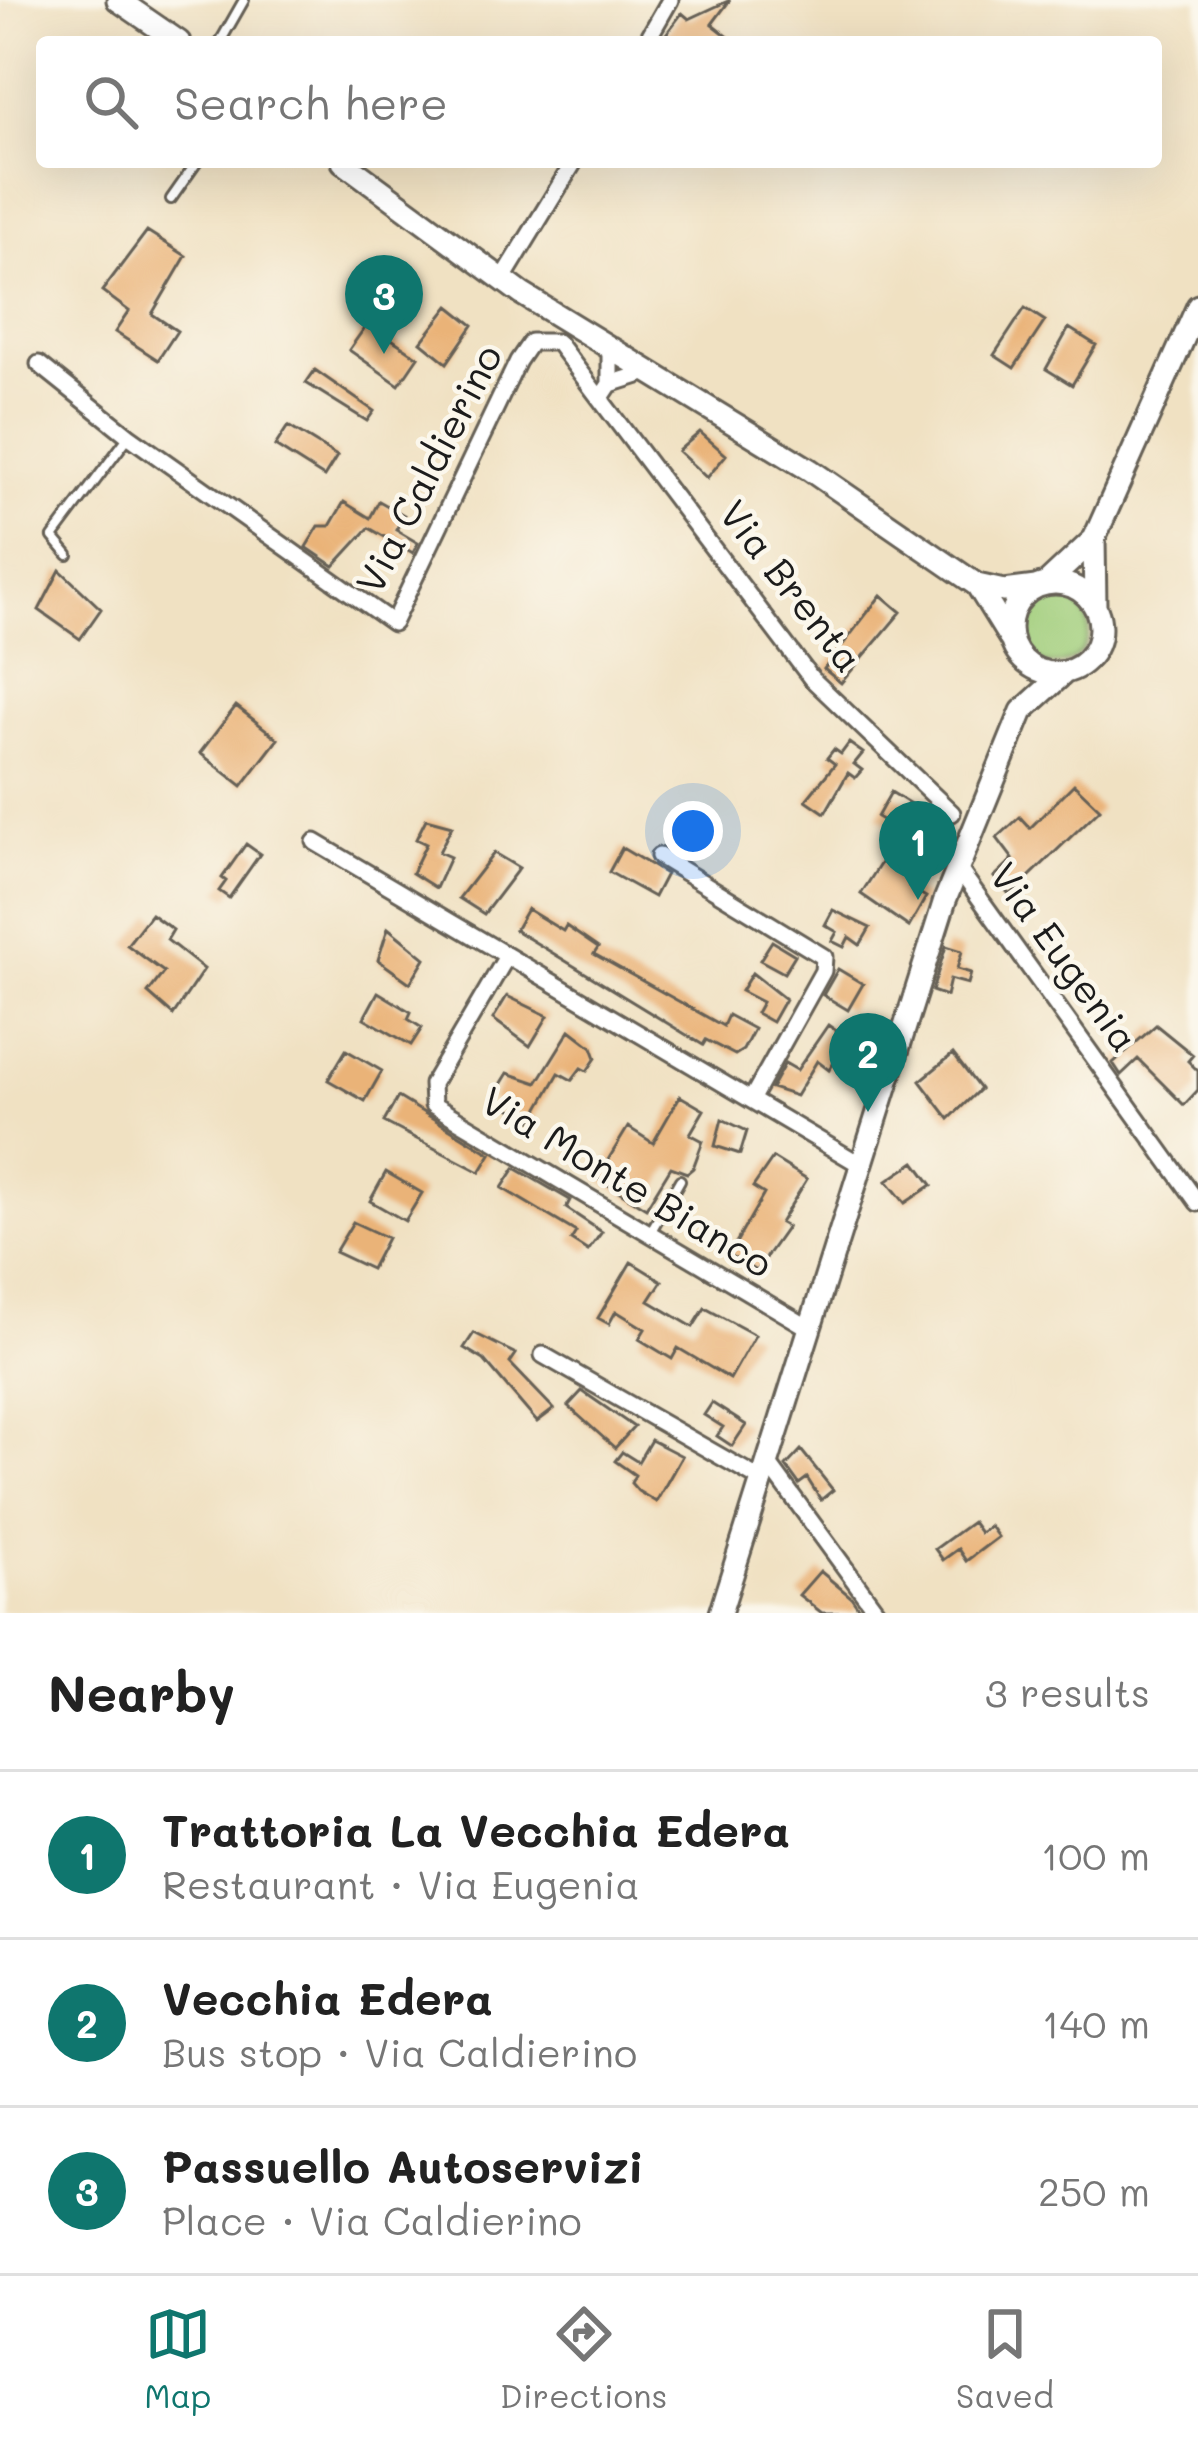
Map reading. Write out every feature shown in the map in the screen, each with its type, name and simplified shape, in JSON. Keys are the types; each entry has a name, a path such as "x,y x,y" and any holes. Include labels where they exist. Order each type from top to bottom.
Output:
{"main road":[{"path":"118,0 170,36"},
{"name":"Via Brenta","path":"351,168 502,280 809,470 976,585 1014,647"},
{"path":"1022,711 1014,647 1017,604 1094,539 1198,305"},
{"path":"720,1613 958,868 1022,711 1064,673 1078,668 1096,647 1100,619 1095,606 1094,539"},
{"path":"976,585 1004,592 1074,587 1095,606"},
{"path":"1014,647 1037,670 1064,673"}],"street":[{"path":"649,36 670,0"},
{"path":"502,280 570,168"},
{"name":"Via Caldierino","path":"39,364 129,436 393,623 460,476 531,342 548,339 565,348 606,390"},
{"path":"610,348 606,390 648,372"},
{"name":"Via Brenta","path":"606,390 812,678 952,813"},
{"path":"315,842 861,1166"},
{"path":"659,856 816,947 824,957 823,971 751,1100"},
{"name":"Via Eugenia","path":"958,868 967,874 1198,1203"},
{"name":"Via Monte Bianco","path":"507,956 432,1084 434,1105 809,1328"},
{"path":"543,1355 763,1470 878,1613"}],"lane":[{"path":"223,36 244,0"},
{"path":"171,199 193,168"},
{"path":"68,555 52,536 129,436"},
{"path":"650,1234 680,1180"}],"green space":[{"path":"1054,595 1079,605 1089,630 1079,655 1054,665 1029,655 1019,630 1029,605"}],"building":[{"path":"730,0 712,24 727,36 665,36 682,13 689,19"},
{"path":"147,231 186,256 152,314 177,331 158,360 115,332 129,311 102,291"},
{"path":"449,306 473,325 447,363 421,342"},
{"path":"1025,308 1045,321 1014,368 994,355"},
{"path":"368,323 418,357 399,385 349,350"},
{"path":"1069,328 1096,345 1072,385 1046,369"},
{"path":"315,370 374,411 367,421 306,383"},
{"path":"288,426 337,456 324,477 275,446"},
{"path":"700,432 726,455 707,478 678,451"},
{"path":"379,501 404,515 396,530 418,543 413,553 369,528 334,566 306,547 319,526 330,526 344,502 370,518"},
{"path":"60,570 101,609 80,639 39,610"},
{"path":"881,595 901,612 841,683 824,669"},
{"path":"236,706 278,739 242,786 200,753"},
{"path":"849,743 863,753 854,764 862,770 855,778 848,773 825,813 806,800 835,764 827,758 834,749 841,754"},
{"path":"1074,784 1100,809 1010,895 994,877 1013,859 997,838 1020,817 1030,828"},
{"path":"891,792 930,816 916,840 877,817"},
{"path":"426,819 452,826 439,852 450,857 436,888 412,873 426,844 416,839"},
{"path":"909,840 932,861 909,887 926,897 909,927 861,894 884,858 890,862"},
{"path":"246,844 260,854 229,898 219,891 226,881 222,878"},
{"path":"622,848 666,874 654,897 609,872"},
{"path":"494,853 519,868 484,914 459,898"},
{"path":"527,909 563,931 566,926 598,948 594,954 723,1026 728,1015 754,1029 743,1050 735,1055 706,1040 703,1045 515,930"},
{"path":"833,910 870,928 860,945 849,937 844,947 832,941 837,932 825,925"},
{"path":"151,914 173,930 167,940 204,969 173,1015 148,993 164,972 127,945"},
{"path":"388,928 425,958 410,983 378,960"},
{"path":"772,941 795,955 784,973 760,960"},
{"path":"946,946 962,951 957,969 971,973 968,984 950,979 946,996 932,991"},
{"path":"838,969 863,984 848,1010 823,995"},
{"path":"752,973 785,999 772,1022 756,1013 762,1002 741,991"},
{"path":"378,992 411,1012 408,1019 422,1028 411,1045 364,1018"},
{"path":"507,996 548,1016 530,1046 493,1019"},
{"path":"828,1025 849,1040 829,1070 817,1061 796,1096 771,1088 785,1063 797,1070"},
{"path":"1156,1025 1193,1055 1188,1061 1198,1071 1198,1090 1184,1105 1138,1059 1121,1075 1113,1063"},
{"path":"570,1030 592,1047 596,1058 572,1080 559,1073 532,1120 492,1099 508,1073 537,1083"},
{"path":"346,1050 382,1071 365,1101 328,1080"},
{"path":"953,1054 980,1089 949,1119 920,1081"},
{"path":"680,1096 704,1110 690,1134 703,1141 693,1168 687,1173 671,1167 646,1208 597,1178 628,1127 653,1143"},
{"path":"398,1097 491,1154 480,1172 384,1122"},
{"path":"722,1119 747,1131 740,1154 715,1146"},
{"path":"773,1158 807,1179 780,1223 787,1227 756,1271 729,1255 764,1194 753,1187"},
{"path":"915,1162 932,1185 905,1203 887,1181"},
{"path":"515,1168 570,1200 566,1208 602,1232 588,1251 571,1240 576,1232 502,1188"},
{"path":"386,1172 422,1193 405,1221 370,1201"},
{"path":"353,1222 387,1238 371,1269 335,1252"},
{"path":"631,1262 662,1281 649,1301 693,1327 705,1308 755,1335 730,1379 678,1348 672,1359 639,1339 645,1329 616,1311 609,1324 598,1318"},
{"path":"474,1333 516,1354 510,1363 554,1409 537,1422 484,1360 464,1348"},
{"path":"582,1391 634,1427 615,1448 568,1406"},
{"path":"712,1403 746,1425 732,1446 717,1436 723,1427 704,1415"},
{"path":"651,1440 682,1456 656,1502 638,1491 631,1483 635,1475 615,1461 622,1452 638,1462"},
{"path":"801,1450 833,1490 821,1500 807,1478 799,1484 786,1466"},
{"path":"972,1522 980,1533 990,1526 998,1537 966,1561 958,1549 943,1560 935,1549"},
{"path":"820,1571 851,1597 858,1607 852,1613 822,1613 799,1595"}],"place":[{"name":"Passuello Autoservizi","path":"384,354"},
{"name":"Trattoria La Vecchia Edera","path":"918,900"},
{"name":"Vecchia Edera","path":"868,1112"}]}
